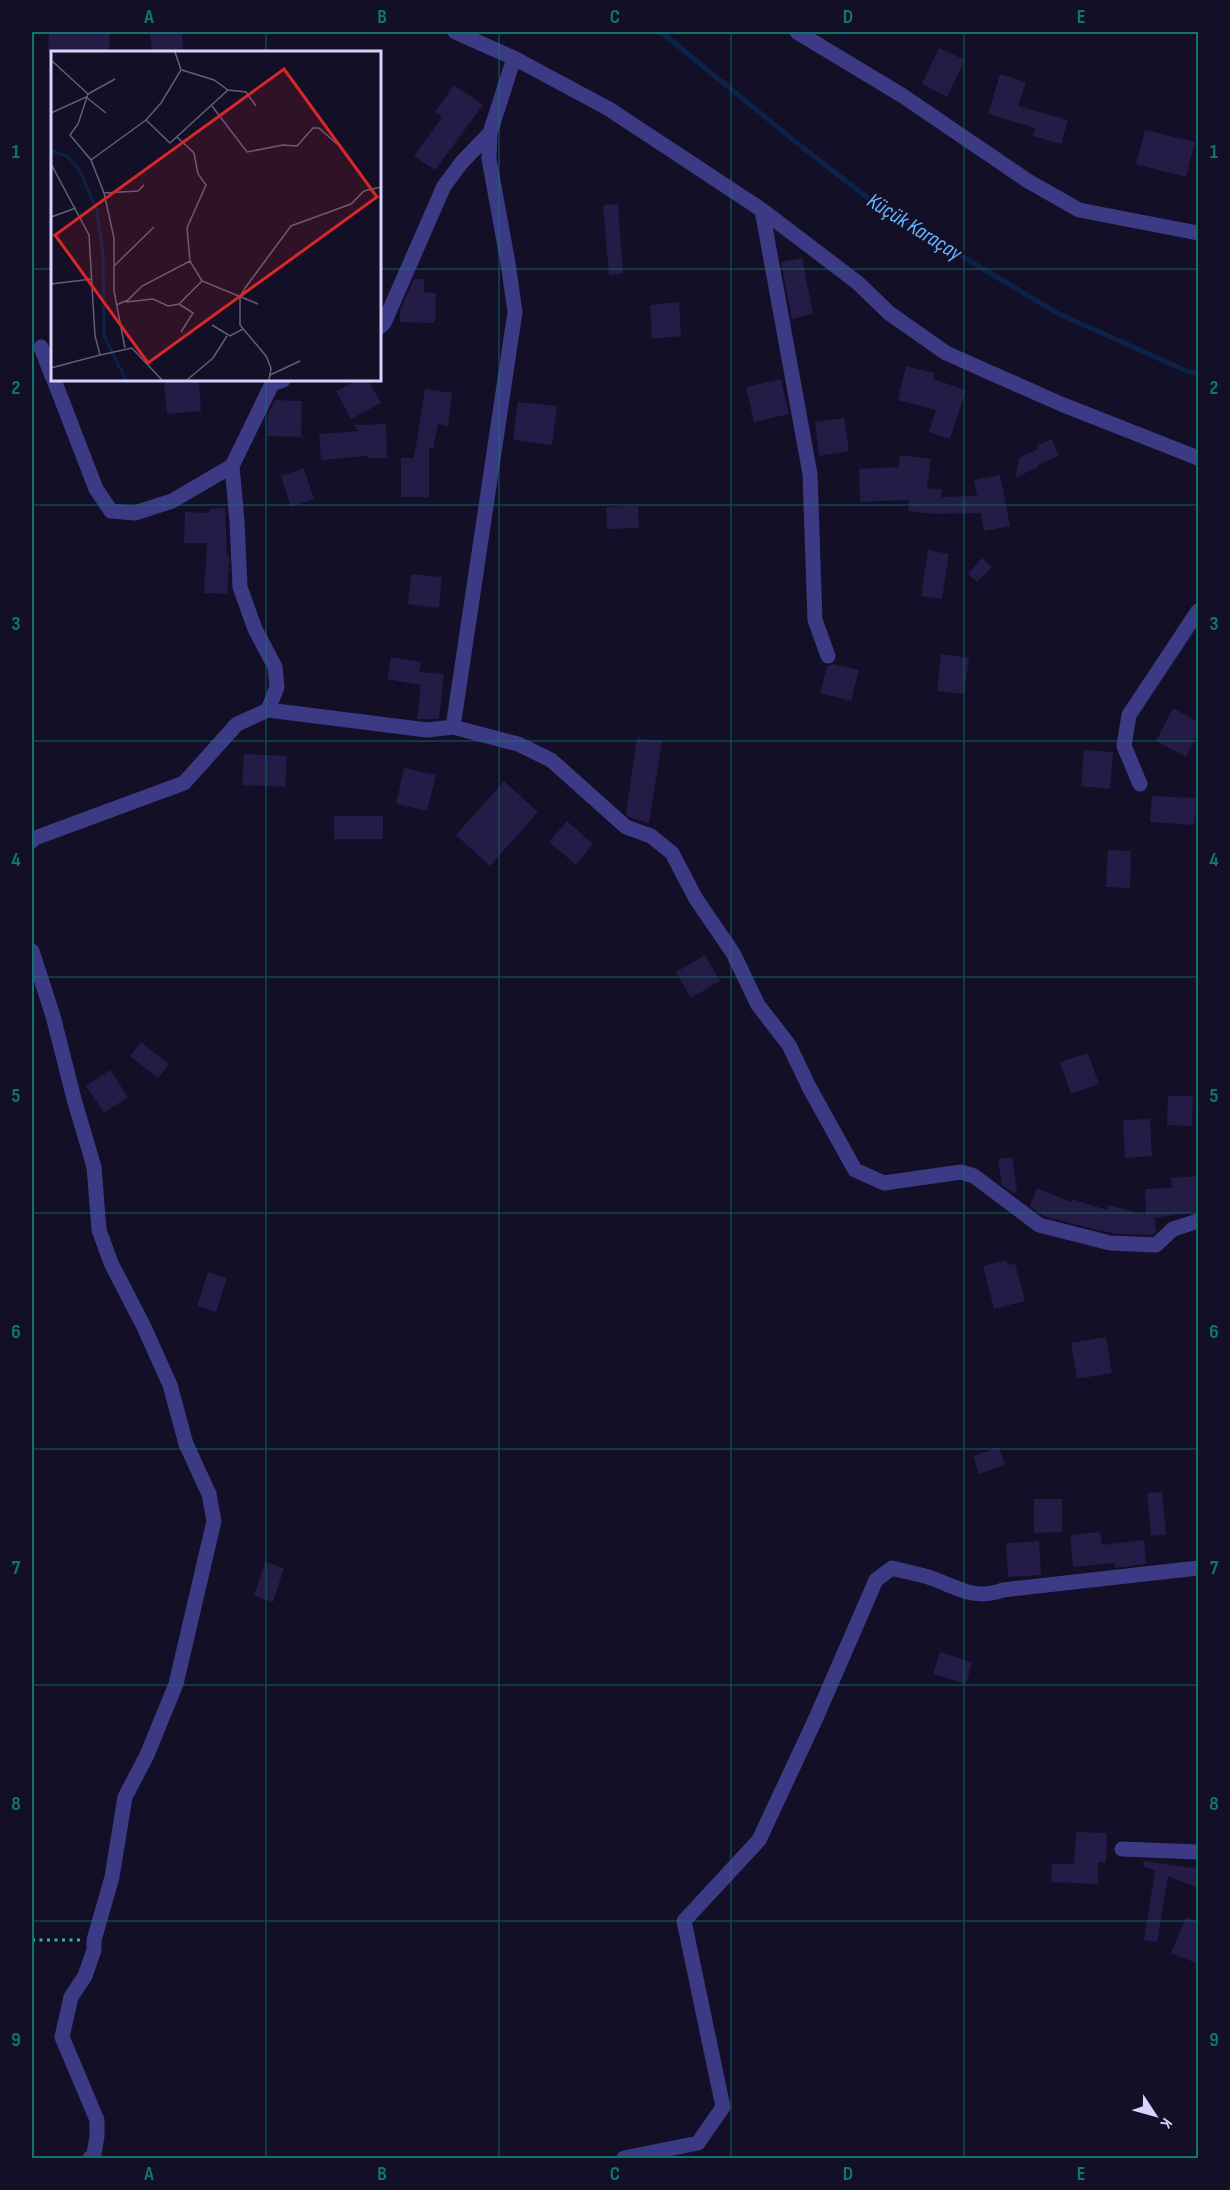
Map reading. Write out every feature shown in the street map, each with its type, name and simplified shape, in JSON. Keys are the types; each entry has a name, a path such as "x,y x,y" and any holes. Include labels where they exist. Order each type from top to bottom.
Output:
{"street":[{"path":"454,32 514,58 609,109 762,210 858,283 890,313 946,353 1061,404 1198,458"},
{"path":"797,32 903,96 1028,182 1079,210 1198,233"},
{"path":"453,727 515,312 489,159 490,134 514,58"},
{"path":"381,326 444,186 462,162 490,134"},
{"path":"762,210 810,474 815,620 828,656"},
{"path":"41,347 51,373"},
{"path":"54,381 96,489 111,511 135,513 172,501 232,466"},
{"path":"268,710 277,687 275,667 255,629 240,587 232,466 272,384 280,381"},
{"path":"1140,784 1124,746 1129,715 1198,611"},
{"path":"32,841 90,816 184,783 237,724 268,710 427,730 453,727 518,744 551,760 626,827 651,836 672,853 696,899 733,953 758,1005 789,1045 809,1087 855,1170 884,1183 961,1172 974,1176 1039,1225 1110,1243 1156,1245 1173,1229 1198,1221"},
{"path":"32,951 53,1016 94,1167 99,1230 111,1263 144,1327 170,1385 186,1444 208,1494 214,1521 176,1684 147,1755 125,1797 112,1877 94,1940 94,1950 85,1976 70,1997 62,2037 97,2120 94,2154 90,2158"},
{"path":"624,2158 698,2142 723,2107 684,1921 759,1840 816,1718 876,1580 892,1568 932,1578 969,1593 989,1595 1003,1590 1198,1568"},
{"path":"1122,1849 1198,1852"}],"path":[{"path":"32,1940 94,1940"}],"building":[{"path":"49,32 110,32 109,51 48,52"},
{"path":"150,32 182,32 183,51 152,51"},
{"path":"939,48 965,60 947,97 922,84"},
{"path":"1000,74 1026,82 1018,106 1068,120 1061,144 1033,136 1035,128 988,114"},
{"path":"454,85 483,105 435,170 414,156 442,117 435,112"},
{"path":"1145,130 1195,142 1186,177 1136,164"},
{"path":"618,204 623,274 609,275 603,205"},
{"path":"802,258 813,314 792,319 781,262"},
{"path":"414,279 424,279 424,292 436,293 435,323 400,322 400,310"},
{"path":"679,302 681,336 652,339 650,305"},
{"path":"906,366 934,373 933,379 966,390 950,439 929,432 936,410 898,400"},
{"path":"781,379 789,414 754,422 746,387"},
{"path":"164,381 199,381 201,411 167,414"},
{"path":"356,381 369,381 381,403 351,419 336,391"},
{"path":"425,389 452,393 448,426 438,424 433,449 429,448 429,497 401,497 401,458 414,458"},
{"path":"275,400 302,401 301,437 267,436 268,414"},
{"path":"518,402 557,406 552,445 513,440"},
{"path":"844,418 849,451 819,456 815,422"},
{"path":"386,424 387,458 368,458 368,456 321,460 319,434 358,431 354,425"},
{"path":"1052,439 1059,456 1015,478 1019,458 1038,449 1036,446"},
{"path":"900,455 931,459 927,488 942,490 941,497 977,496 974,480 1000,475 1010,526 984,531 981,513 933,514 908,511 909,500 860,502 859,469 899,467"},
{"path":"304,468 314,499 291,507 281,476"},
{"path":"638,506 639,528 607,529 606,507"},
{"path":"225,508 227,556 229,556 227,594 204,593 207,543 184,543 185,512 210,513 210,509"},
{"path":"928,550 949,554 942,599 921,596"},
{"path":"982,558 992,567 977,582 968,574"},
{"path":"411,574 442,577 439,608 408,604"},
{"path":"941,654 969,658 964,694 937,691"},
{"path":"391,657 421,662 419,672 444,674 439,719 417,719 421,685 387,679"},
{"path":"833,664 859,670 851,701 820,693 827,666"},
{"path":"1173,708 1198,722 1198,733 1186,757 1156,741"},
{"path":"637,738 662,741 649,823 631,818 626,814"},
{"path":"1084,750 1113,752 1110,789 1081,786"},
{"path":"244,754 287,756 285,787 242,785"},
{"path":"404,768 436,775 427,811 396,804"},
{"path":"504,781 538,812 490,866 456,835"},
{"path":"1152,796 1196,798 1194,825 1150,822"},
{"path":"334,816 383,816 383,839 334,839"},
{"path":"567,821 593,844 576,865 549,842"},
{"path":"1108,850 1131,851 1130,888 1106,887"},
{"path":"705,955 720,981 691,998 676,972"},
{"path":"141,1042 169,1064 158,1078 130,1056"},
{"path":"1088,1053 1099,1084 1071,1094 1060,1062"},
{"path":"110,1070 128,1097 104,1113 86,1086"},
{"path":"1168,1096 1193,1096 1192,1126 1167,1125"},
{"path":"1150,1119 1152,1156 1125,1158 1123,1120"},
{"path":"1012,1157 1017,1192 1013,1193 1002,1185 998,1159"},
{"path":"1198,1176 1198,1211 1155,1218 1156,1232 1152,1235 1119,1234 1097,1230 1043,1216 1030,1206 1037,1188 1071,1202 1072,1199 1107,1210 1108,1205 1146,1215 1145,1189 1172,1188 1171,1178"},
{"path":"1006,1260 1008,1265 1015,1263 1025,1301 994,1309 983,1266"},
{"path":"208,1272 227,1278 216,1312 197,1306"},
{"path":"1106,1337 1112,1373 1077,1379 1071,1343"},
{"path":"999,1447 1005,1465 979,1474 973,1456"},
{"path":"1162,1492 1166,1534 1151,1536 1147,1493"},
{"path":"1034,1499 1062,1499 1062,1532 1034,1533"},
{"path":"1100,1532 1102,1545 1144,1540 1146,1564 1115,1568 1115,1563 1073,1567 1070,1535"},
{"path":"1039,1541 1041,1575 1008,1577 1006,1543"},
{"path":"265,1562 284,1568 273,1602 254,1596"},
{"path":"940,1652 972,1662 966,1684 933,1674"},
{"path":"1076,1832 1107,1833 1106,1863 1098,1862 1098,1884 1051,1882 1052,1864 1074,1864"},
{"path":"1144,1861 1198,1869 1198,1888 1168,1876 1157,1942 1144,1940 1155,1871 1143,1866"},
{"path":"1186,1917 1198,1922 1198,1964 1171,1953"}],"waterway":[{"name":"Küçük Karaçay","path":"661,32 881,208 1057,313 1189,372 1198,373"}]}
